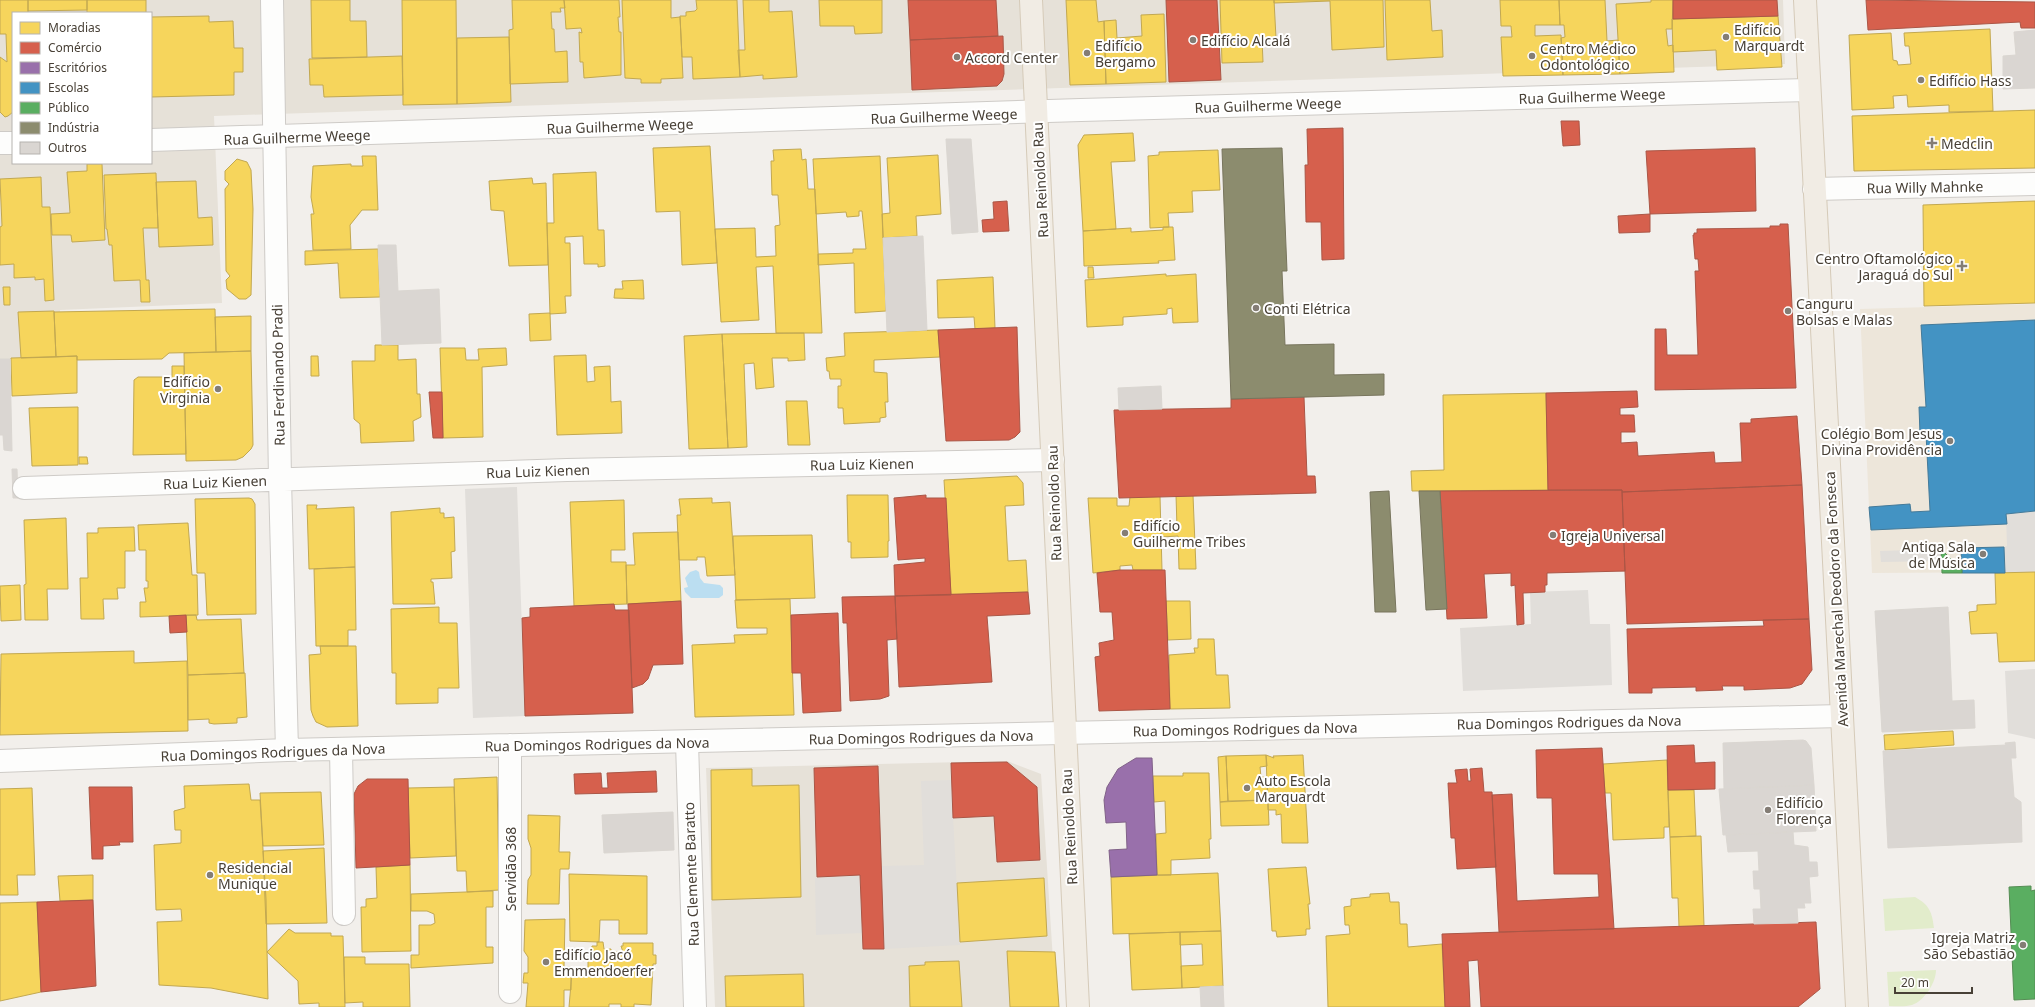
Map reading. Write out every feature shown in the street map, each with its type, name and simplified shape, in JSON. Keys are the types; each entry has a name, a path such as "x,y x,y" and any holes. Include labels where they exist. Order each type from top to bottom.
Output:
{"main road":[{"name":"Rua Reinoldo Rau","path":"1031,0 1033,77 1037,112 1064,733 1078,1007"},
{"name":"Avenida Marechal Deodoro da Fonseca","path":"1805,0 1857,1007"}],"street":[{"name":"Rua Ferdinando Pradi","path":"272,0 280,479 287,750"},
{"name":"Rua Guilherme Weege","path":"152,140 1037,112 1809,90"},
{"path":"0,143 12,143"},
{"name":"Rua Willy Mahnke","path":"1814,189 2035,184"},
{"name":"Rua Luiz Kienen","path":"24,488 567,470 1053,460"},
{"name":"Rua Domingos Rodrigues da Nova","path":"0,761 287,750 1842,716"},
{"name":"Rua Clemente Baratto","path":"687,742 695,1007"},
{"name":"Servidão 368","path":"510,745 510,992"},
{"path":"341,750 344,914"}],"shaded area":[{"path":"0,0 1783,0 1785,64 214,116 222,303 60,310 63,359 0,359"},
{"name":"Colégio Bom Jesus Divina Providência","path":"2035,304 2035,572 1872,573 1860,309"},
{"path":"517,487 525,716 473,718 465,489"},
{"path":"2035,511 2035,572 2005,573 2004,547 2007,546 2006,514"},
{"path":"1941,549 1942,561 1881,562 1880,551"},
{"path":"1588,590 1590,624 1610,624 1612,685 1463,691 1460,628 1531,624 1530,592"},
{"path":"2035,669 2035,739 2008,733 2005,671"},
{"path":"1007,761 1041,774 1056,1007 715,1007 706,768"},
{"path":"951,780 960,945 884,949 881,866 924,865 921,781"},
{"path":"860,875 862,933 816,935 815,878"}],"green space":[{"path":"1915,897 1924,903 1929,909 1934,928 1885,931 1883,899"},
{"path":"1936,970 1932,986 1921,1000 1909,1006 1889,1006 1887,972"}],"water":[{"path":"696,570 699,572 700,578 704,583 720,585 723,588 723,595 719,598 691,598 685,592 684,588 688,587 685,578 690,572"}],"building: Moradias":[{"path":"0,0 28,0 28,12 12,12 12,113 5,117 0,112 0,57 7,62 6,34 0,34"},
{"path":"28,0 87,0 87,10 28,11"},
{"path":"87,0 146,0 146,12 87,12"},
{"path":"311,0 350,0 350,21 366,21 367,57 312,58"},
{"path":"402,0 456,0 457,104 403,105"},
{"path":"512,0 564,0 565,8 560,8 561,12 551,12 552,29 554,29 555,52 567,51 568,82 510,84 509,30 513,29"},
{"path":"564,0 619,0 620,17 618,17 619,32 621,32 621,75 584,78 583,62 580,62 579,32 582,33 581,28 566,29"},
{"path":"622,0 671,0 671,18 680,17 683,78 661,79 661,83 641,83 641,79 625,78"},
{"path":"696,0 737,0 740,77 693,79 692,57 682,57 680,16 686,16 686,12 695,11 697,9"},
{"path":"743,0 769,0 769,12 792,11 797,77 763,79 763,75 740,77 738,50 745,50"},
{"path":"819,0 882,0 882,33 855,34 854,26 820,26"},
{"name":"Edifício Bergamo","path":"1066,0 1096,0 1098,22 1104,21 1106,84 1070,85"},
{"path":"1220,0 1274,0 1276,38 1262,39 1263,62 1222,63"},
{"path":"1274,0 1383,0 1384,47 1332,50 1330,1 1274,3"},
{"path":"1385,0 1430,0 1432,31 1442,30 1443,57 1387,60"},
{"name":"Centro Médico Odontológico","path":"1500,0 1559,0 1560,25 1535,25 1535,36 1561,35 1563,75 1503,76 1501,37 1512,37 1511,26 1501,26"},
{"path":"1559,0 1605,0 1607,41 1618,40 1620,74 1563,75 1561,38 1565,37 1564,25 1560,25"},
{"path":"1651,0 1673,0 1672,29 1666,29 1668,46 1673,45 1674,72 1620,74 1616,4 1651,2"},
{"path":"1164,14 1166,82 1106,84 1104,21 1116,20 1117,38 1142,36 1141,15"},
{"path":"209,16 209,22 233,21 234,48 243,48 243,72 234,72 234,95 152,97 152,17"},
{"name":"Edifício Marquardt","path":"1778,16 1782,67 1717,70 1716,50 1673,52 1672,19"},
{"name":"Edifício Hass","path":"1990,29 1993,111 1949,112 1949,105 1908,107 1907,95 1893,96 1894,108 1852,110 1849,35 1891,33 1893,60 1897,61 1898,65 1911,64 1909,46 1905,46 1904,33"},
{"path":"509,37 511,102 457,104 457,38"},
{"path":"402,56 403,95 324,97 323,85 310,85 309,59"},
{"path":"2035,110 2035,168 1854,171 1852,116"},
{"path":"1133,133 1135,161 1111,162 1116,229 1083,231 1078,145 1084,135"},
{"path":"710,146 717,263 682,265 680,211 656,212 653,148"},
{"path":"801,149 802,160 806,159 808,189 815,189 822,333 776,333 773,266 756,267 759,320 721,322 715,229 755,228 756,257 776,256 775,226 780,225 778,195 772,195 771,161 774,161 773,150"},
{"path":"1218,150 1220,190 1192,191 1193,212 1168,213 1169,227 1150,228 1148,156 1159,155 1159,152"},
{"path":"938,155 941,214 916,216 917,236 883,238 882,214 890,213 887,158"},
{"path":"362,156 376,156 378,210 362,210 350,225 351,249 313,250 311,214 314,214 311,197 313,166 351,164 351,166 363,166"},
{"path":"880,156 886,311 855,313 854,263 818,265 818,254 853,253 853,249 866,249 862,211 859,211 859,216 847,217 846,212 816,214 813,159"},
{"path":"237,159 247,162 251,170 253,209 251,295 246,299 239,299 227,289 226,280 230,276 226,271 225,189 229,184 225,180 225,171"},
{"path":"87,164 102,164 105,240 72,242 71,235 52,235 51,214 70,213 67,172 87,171"},
{"path":"596,172 598,230 604,230 605,266 598,267 598,264 584,264 583,236 565,237 565,243 570,243 571,296 565,296 566,313 550,314 547,223 554,223 553,174"},
{"path":"156,173 158,228 143,228 146,280 149,280 150,302 141,302 140,280 114,281 112,245 109,245 106,229 104,175"},
{"path":"41,177 42,207 50,207 54,300 45,301 44,279 35,280 35,277 14,278 14,264 0,265 0,227 2,226 0,179"},
{"path":"532,178 533,184 546,183 548,265 509,266 504,211 491,210 489,181"},
{"path":"196,181 198,218 212,217 213,245 159,247 156,182"},
{"path":"2035,201 2035,303 1924,306 1923,205"},
{"path":"1163,227 1173,227 1175,260 1158,261 1159,263 1084,266 1083,231 1131,228 1131,232 1163,230"},
{"path":"378,249 380,297 340,298 338,263 305,265 305,251"},
{"path":"1088,267 1093,267 1094,278 1088,278"},
{"path":"1166,274 1166,276 1196,274 1198,322 1173,323 1172,308 1167,309 1167,314 1123,317 1123,325 1087,327 1085,280"},
{"path":"993,277 995,328 975,329 974,317 938,318 937,280"},
{"path":"643,280 644,299 614,298 615,289 623,289 622,281"},
{"path":"3,287 10,287 10,305 4,305"},
{"path":"215,309 216,352 169,353 162,359 77,360 77,356 56,357 54,312"},
{"path":"54,311 56,357 21,358 18,312"},
{"path":"550,313 551,340 530,341 529,314"},
{"path":"251,316 251,351 216,352 215,317"},
{"path":"938,330 940,357 874,360 874,372 887,373 888,402 885,402 886,417 880,418 880,422 844,424 843,408 838,408 838,386 841,386 841,379 830,379 829,371 827,371 826,358 845,356 844,333"},
{"path":"804,333 805,360 788,361 788,358 772,358 774,387 756,389 754,363 744,364 747,447 728,448 722,334"},
{"path":"722,334 728,448 689,449 684,336"},
{"path":"375,345 398,345 398,360 416,359 417,394 420,394 421,417 413,421 414,441 361,443 360,424 354,419 352,361 375,361"},
{"path":"440,348 465,348 466,360 479,360 478,349 506,348 507,365 482,367 483,437 443,438"},
{"name":"Edifício Virginia","path":"251,351 253,445 251,449 243,457 236,460 186,461 184,353"},
{"path":"586,355 587,382 595,381 594,367 610,366 611,402 621,401 622,433 557,435 554,356"},
{"path":"77,356 77,393 12,396 11,358"},
{"path":"311,356 318,356 319,376 311,376"},
{"path":"172,366 184,366 186,454 133,455 134,380 138,377 172,377"},
{"path":"1546,393 1548,490 1412,491 1411,471 1444,470 1443,395"},
{"path":"786,401 807,401 810,445 788,445"},
{"path":"78,407 78,465 32,466 29,408"},
{"path":"79,457 87,457 88,464 79,464"},
{"path":"1017,476 1023,483 1024,505 1005,506 1008,561 1026,560 1028,592 951,595 944,480"},
{"path":"847,495 888,495 888,557 851,558 851,542 848,542"},
{"path":"1176,495 1193,495 1196,569 1179,569 1178,536 1161,537 1161,529 1177,528"},
{"name":"Edifício Guilherme Tribes","path":"1160,496 1162,570 1133,570 1132,565 1120,566 1120,570 1093,573 1088,498 1117,498 1117,506 1129,506 1130,497"},
{"path":"712,498 712,503 730,502 735,575 707,576 705,557 697,557 697,560 679,560 677,515 681,515 679,499"},
{"path":"195,499 252,499 255,504 256,614 207,615 205,573 197,573"},
{"path":"624,500 625,550 611,550 611,562 626,562 627,604 574,606 570,502"},
{"path":"307,505 317,505 316,509 354,507 355,567 309,569"},
{"path":"440,508 440,513 444,513 444,518 454,517 455,551 451,552 452,578 431,579 431,582 433,582 435,604 393,604 391,512"},
{"path":"66,518 68,589 47,589 48,620 25,620 24,585 26,584 24,520"},
{"path":"188,523 192,575 197,575 198,615 140,617 140,602 146,602 144,588 148,588 148,581 146,581 146,550 139,550 138,525"},
{"path":"134,527 135,551 125,551 125,588 117,588 118,599 103,599 104,619 81,619 80,578 88,578 87,533 98,533 98,528"},
{"path":"678,532 681,601 627,604 626,565 635,565 633,533"},
{"path":"812,535 815,598 736,600 733,536"},
{"path":"355,567 356,630 348,630 348,646 316,646 314,569"},
{"path":"2035,572 2035,661 1999,662 1997,633 1971,634 1969,612 1977,611 1977,605 1996,604 1995,573"},
{"path":"20,585 21,620 1,621 0,586"},
{"path":"790,599 794,715 695,717 692,645 735,643 734,635 767,634 767,628 737,628 735,600"},
{"path":"1166,601 1190,601 1191,639 1168,640"},
{"path":"439,607 439,623 457,623 459,688 438,688 438,703 396,704 396,673 392,673 391,609"},
{"path":"186,615 196,615 197,620 241,619 244,673 188,675"},
{"path":"1198,639 1214,639 1216,675 1228,675 1230,708 1170,709 1169,655 1195,653 1194,648 1198,648"},
{"path":"320,646 356,646 358,726 327,727 316,722 313,716 311,710 309,655 321,654"},
{"path":"134,651 134,663 187,661 188,731 0,735 1,654"},
{"path":"245,673 247,717 237,718 237,723 214,724 209,723 209,719 188,720 188,675"},
{"path":"1953,731 1954,745 1885,750 1884,735"},
{"name":"Auto Escola Marquardt","path":"1266,755 1267,766 1260,767 1261,777 1267,777 1268,800 1228,801 1226,756"},
{"path":"1266,755 1274,758 1273,756 1303,755 1308,843 1282,843 1281,814 1276,815 1276,810 1268,810"},
{"path":"1226,756 1228,801 1220,802 1218,757"},
{"path":"1667,760 1669,827 1664,827 1664,838 1613,840 1611,793 1605,793 1603,764"},
{"path":"752,769 752,786 799,785 801,897 712,900 711,770"},
{"path":"1183,773 1209,773 1211,839 1209,839 1210,858 1171,860 1171,875 1157,875 1156,834 1166,833 1165,801 1154,802 1153,776 1183,776"},
{"path":"497,777 499,890 467,892 466,871 457,871 454,779"},
{"name":"Residencial Munique","path":"249,784 251,800 260,800 266,899 268,999 211,988 159,985 157,922 182,921 181,909 156,910 154,845 181,843 181,830 175,830 174,811 185,808 184,786"},
{"path":"454,787 456,856 410,858 408,788"},
{"path":"32,788 35,875 17,875 18,895 0,895 0,789"},
{"path":"1668,790 1694,790 1696,836 1670,837"},
{"path":"321,792 324,845 263,846 260,793"},
{"path":"1268,800 1269,825 1221,826 1220,802"},
{"name":"Edifício Jacó Emmendoerfer","path":"528,815 560,816 559,852 570,852 569,869 560,869 559,904 527,904 528,880 531,875 531,848 528,839"},
{"path":"1701,836 1704,926 1679,927 1678,898 1672,898 1670,837"},
{"path":"324,848 327,923 266,924 263,851"},
{"path":"410,865 411,951 362,952 361,907 366,907 366,899 377,898 376,867"},
{"path":"1306,867 1310,904 1308,904 1310,929 1306,929 1306,935 1277,937 1276,931 1272,931 1268,869"},
{"path":"1218,873 1221,931 1113,934 1111,877"},
{"path":"569,874 647,876 647,934 619,934 619,920 600,920 599,942 570,941"},
{"path":"93,875 93,900 60,901 58,876"},
{"path":"1044,878 1047,936 960,942 957,883"},
{"path":"493,891 493,907 486,907 486,947 493,947 493,963 411,968 411,955 419,955 419,925 431,925 435,923 434,914 427,911 411,911 411,894"},
{"path":"1389,893 1390,902 1399,902 1400,924 1407,924 1408,947 1442,944 1445,1007 1328,1007 1326,936 1350,934 1349,925 1345,925 1344,907 1351,906 1351,899 1370,897 1370,894"},
{"path":"37,902 41,992 0,1001 0,903"},
{"name":"Edifício Jacó Emmendoerfer","path":"565,919 564,967 571,967 571,990 564,990 564,1007 526,1007 528,983 523,983 524,973 528,973 528,957 524,951 525,920"},
{"path":"289,929 295,933 331,933 331,936 343,936 345,1007 319,1007 319,1003 299,1004 298,981 267,952"},
{"path":"1221,931 1223,986 1182,988 1181,966 1203,965 1202,944 1180,945 1180,932"},
{"path":"1180,932 1182,988 1132,990 1129,934"},
{"path":"597,942 603,942 604,949 611,949 611,952 623,952 621,946 623,946 623,943 653,943 653,955 656,955 656,964 653,964 651,1005 634,1004 634,1007 621,1007 621,1004 609,1004 609,1007 569,1007 572,972 588,971 588,957 591,957 592,946 597,946"},
{"path":"1007,951 1055,952 1059,1007 1010,1007"},
{"path":"344,957 365,957 365,964 409,964 410,1007 363,1007 363,1002 345,1003"},
{"path":"959,961 962,1007 910,1007 909,966 925,965 925,962"},
{"path":"803,974 804,1007 726,1007 725,976"}],"building: Comércio":[{"path":"908,0 996,0 998,36 910,40"},
{"name":"Edifício Alcalá","path":"1166,0 1217,0 1221,80 1169,82"},
{"path":"1673,0 1777,0 1778,16 1673,19"},
{"path":"1866,0 2035,2 2035,28 2021,28 2020,22 1868,30"},
{"name":"Accord Center","path":"1003,36 1004,74 1002,81 997,86 912,90 910,40"},
{"path":"1561,121 1579,121 1580,145 1563,146"},
{"path":"1343,128 1344,259 1322,260 1321,222 1306,222 1305,165 1308,165 1307,129"},
{"path":"1755,148 1756,211 1650,214 1646,151"},
{"path":"1007,201 1009,231 983,232 982,220 994,219 993,202"},
{"path":"1650,214 1650,232 1619,233 1618,216"},
{"path":"1780,224 1788,224 1796,388 1655,390 1655,329 1666,329 1667,355 1698,355 1695,271 1699,271 1698,259 1695,259 1693,235 1694,233 1697,233 1697,229 1770,228 1770,226 1780,226"},
{"path":"1017,327 1020,432 1009,440 946,441 938,330"},
{"path":"1637,391 1638,407 1620,408 1620,415 1634,415 1635,432 1621,432 1621,443 1637,442 1638,456 1714,452 1715,463 1742,462 1740,423 1751,423 1751,419 1797,416 1802,485 1622,492 1622,490 1548,490 1546,393"},
{"path":"429,392 442,392 443,438 433,438"},
{"path":"1304,397 1307,476 1315,476 1316,493 1119,498 1114,410 1231,408 1231,399"},
{"path":"1802,485 1809,619 1627,624 1622,492"},
{"path":"1622,490 1625,571 1547,573 1547,585 1545,585 1545,592 1523,593 1524,624 1517,625 1515,585 1511,586 1511,573 1484,574 1487,618 1447,619 1440,491"},
{"path":"926,495 926,498 946,498 951,595 895,596 894,565 925,562 925,558 898,560 894,498"},
{"path":"1120,570 1165,570 1170,709 1099,711 1095,657 1100,656 1099,643 1114,640 1112,612 1100,612 1097,573"},
{"path":"1028,592 1030,614 987,616 992,682 899,687 895,596"},
{"path":"895,596 897,639 887,640 889,696 880,699 850,701 847,623 843,623 842,597"},
{"path":"681,601 683,664 653,665 648,679 643,684 632,688 628,604"},
{"path":"614,604 615,610 629,610 633,713 525,716 522,618 530,617 530,608"},
{"path":"838,613 841,711 803,713 801,673 792,673 791,615"},
{"path":"186,615 187,632 170,633 169,616"},
{"path":"1809,619 1812,670 1802,684 1790,688 1744,690 1744,686 1722,686 1723,690 1696,691 1696,687 1652,688 1652,693 1629,693 1627,629 1764,626 1763,620"},
{"path":"1694,745 1695,763 1715,762 1715,789 1668,790 1667,746"},
{"path":"1602,748 1614,929 1499,932 1492,795 1512,794 1517,901 1599,897 1598,874 1554,874 1552,798 1537,798 1536,750"},
{"path":"1007,762 1037,787 1040,860 997,862 994,816 953,818 951,763"},
{"path":"878,766 884,949 863,949 860,875 817,877 814,768"},
{"path":"1482,768 1484,792 1492,792 1496,867 1457,869 1455,838 1451,838 1448,783 1457,783 1455,770 1467,769 1468,781 1471,781 1470,769"},
{"path":"656,771 657,792 575,794 574,774 601,773 602,788 608,788 607,773"},
{"path":"367,779 408,779 410,865 356,868 354,794 358,786"},
{"path":"89,787 132,787 133,842 119,842 120,845 103,846 103,859 92,859"},
{"path":"93,900 96,986 41,992 37,902"},
{"path":"1816,922 1820,989 1798,1007 1481,1007 1478,960 1468,961 1470,1007 1445,1007 1442,934"}],"building: Escritórios":[{"path":"1136,758 1152,758 1157,875 1111,877 1109,850 1127,849 1126,822 1106,823 1104,800 1107,787 1118,769"}],"building: Escolas":[{"path":"2035,320 2035,511 2006,514 2007,524 1871,530 1869,507 1910,504 1911,512 1930,511 1926,434 1920,434 1919,407 1926,407 1921,325"},
{"name":"Antiga Sala de Música","path":"2004,547 2005,573 1962,573 1961,548"}],"building: Público":[{"path":"1941,549 1956,564 1956,560 1962,560 1962,573 1942,573"},
{"name":"Igreja Matriz São Sebastião","path":"2031,886 2031,891 2035,890 2035,999 2014,1000 2009,887"}],"building: Indústria":[{"name":"Conti Elétrica","path":"1282,148 1287,271 1282,271 1285,345 1334,344 1334,375 1384,374 1384,395 1231,399 1222,149"},
{"path":"1389,491 1396,612 1375,612 1370,492"},
{"path":"1419,491 1440,491 1447,609 1426,610"}],"building: Outros":[{"path":"2035,30 2035,88 2003,89 2003,56 2016,55 2014,32"},
{"path":"946,139 971,139 978,232 952,234"},
{"path":"923,236 927,330 887,332 883,238"},
{"path":"378,245 396,245 398,291 439,289 441,343 382,345"},
{"path":"0,359 10,359 12,451 4,450 3,435 0,435"},
{"path":"1161,386 1162,409 1119,410 1118,388"},
{"path":"12,469 17,469 18,498 13,498"},
{"path":"1948,607 1952,701 1974,700 1975,728 1882,732 1875,611"},
{"path":"1806,741 1811,748 1814,785 1724,789 1723,743"},
{"path":"2015,742 2016,758 2011,758 2014,797 2021,802 2022,842 1888,848 1883,751 2006,745 2005,743"},
{"name":"Edifício Florença","path":"1814,785 1816,831 1723,835 1719,789"},
{"path":"673,812 674,850 604,853 602,815"},
{"path":"1793,832 1794,845 1808,847 1809,862 1817,862 1818,876 1809,877 1811,903 1804,903 1805,908 1797,908 1798,923 1754,924 1753,909 1761,909 1760,889 1754,889 1753,871 1759,871 1758,851 1728,852 1726,835"},
{"path":"1223,986 1224,1007 1201,1007 1200,987"}],"place":[{"name":"Edifício Marquardt","path":"1726,37"},
{"name":"Edifício Alcalá","path":"1193,40"},
{"name":"Edifício Bergamo","path":"1087,53"},
{"name":"Centro Médico Odontológico","path":"1532,56"},
{"name":"Accord Center","path":"957,57"},
{"name":"Edifício Hass","path":"1921,80"},
{"name":"Medclin","path":"1932,143"},
{"name":"Centro Oftamológico Jaraguá do Sul","path":"1962,266"},
{"name":"Conti Elétrica","path":"1256,308"},
{"name":"Canguru Bolsas e Malas","path":"1788,311"},
{"name":"Edifício Virginia","path":"218,389"},
{"name":"Colégio Bom Jesus Divina Providência","path":"1950,441"},
{"name":"Edifício Guilherme Tribes","path":"1125,533"},
{"name":"Igreja Universal","path":"1553,535"},
{"name":"Antiga Sala de Música","path":"1983,554"},
{"name":"Auto Escola Marquardt","path":"1247,788"},
{"name":"Edifício Florença","path":"1768,810"},
{"name":"Residencial Munique","path":"210,875"},
{"name":"Igreja Matriz São Sebastião","path":"2023,945"},
{"name":"Edifício Jacó Emmendoerfer","path":"546,962"}]}
